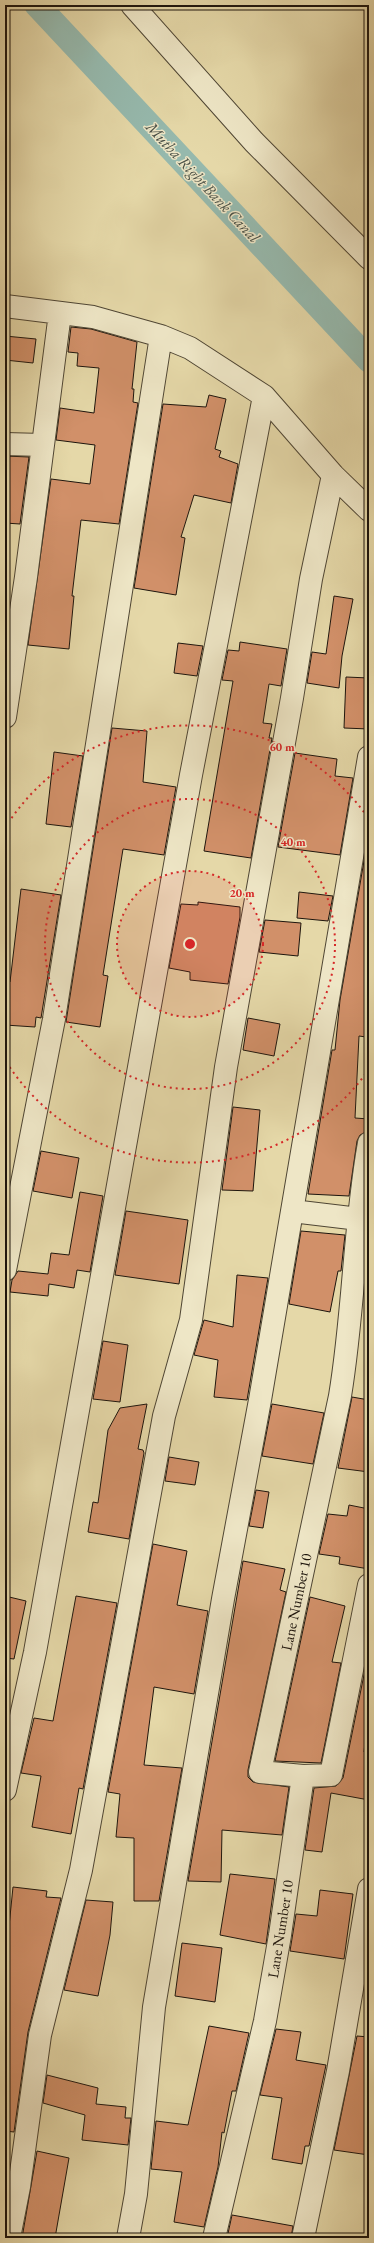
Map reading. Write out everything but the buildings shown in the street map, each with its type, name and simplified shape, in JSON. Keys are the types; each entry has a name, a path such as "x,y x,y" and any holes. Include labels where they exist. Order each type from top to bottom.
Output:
{"street":[{"path":"132,5 254,142 369,258"},
{"path":"5,306 93,317 161,336 190,348 264,396 333,475 369,510"},
{"path":"5,717 60,313"},
{"path":"5,1270 54,1019 161,336"},
{"path":"5,1790 35,1652 191,775 264,396"},
{"path":"5,444 43,445"},
{"path":"10,2238 19,2187 40,2034 81,1870 164,1416 191,1320 226,1067 292,698 311,579 333,475"},
{"path":"128,2238 136,2194 154,2007 223,1599 260,1400 369,757"},
{"name":"Lane Number 10","path":"214,2238 265,2021 280,1935 302,1776 260,1772 340,1396 349,1342 359,1219 369,1143"},
{"path":"292,1211 359,1219"},
{"path":"302,1776 331,1775 369,1585"},
{"path":"303,2238 338,2071 369,1889"}],"waterway":[{"name":"Mutha Right Bank Canal","path":"37,5 369,360"}]}
